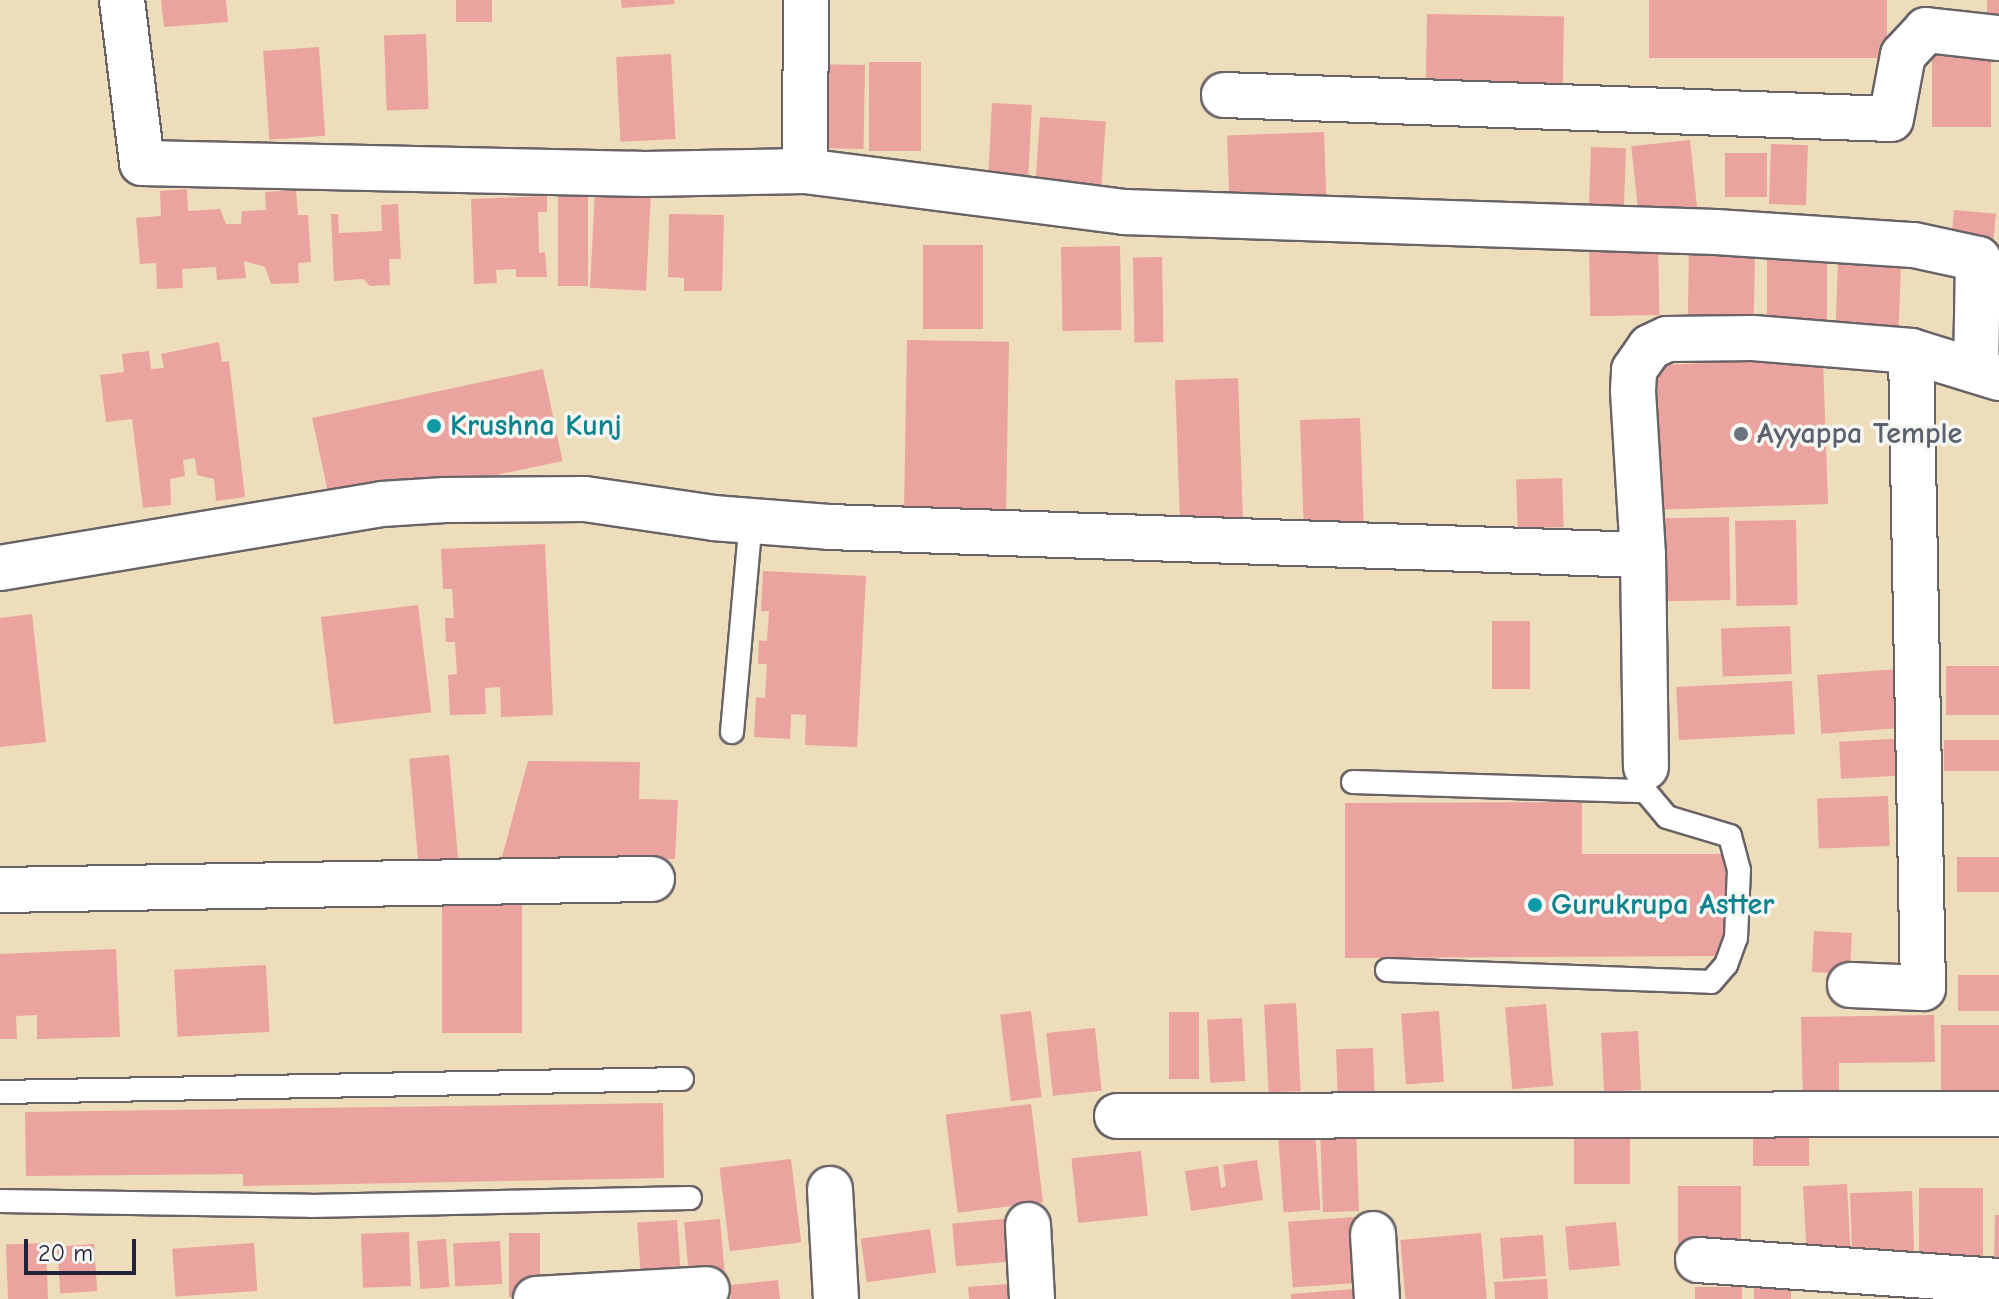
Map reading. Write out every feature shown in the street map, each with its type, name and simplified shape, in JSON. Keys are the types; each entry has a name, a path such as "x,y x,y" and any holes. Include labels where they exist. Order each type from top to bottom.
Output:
{"street":[{"path":"122,0 142,163 645,174 805,171 1124,212 1716,232 1914,245 1978,259 1987,374 1911,351 1753,338 1667,339 1650,347 1634,370 1643,555 1645,779"},
{"path":"805,171 806,0"},
{"path":"1224,95 1891,119 1903,55 1926,30 1999,38"},
{"path":"1850,985 1923,988 1911,351"},
{"path":"0,568 382,504 445,500 585,499 751,521 1643,555"},
{"path":"0,890 652,879"},
{"path":"1117,1116 1999,1114"},
{"path":"830,1189 836,1299"},
{"path":"1028,1225 1032,1299"},
{"path":"1373,1234 1377,1299"},
{"path":"1698,1260 1999,1281"},
{"path":"536,1299 707,1289"}],"lane":[{"path":"732,732 751,521"},
{"path":"1353,782 1645,779 1667,817 1730,836 1739,870 1736,938 1726,965 1711,982 1387,970"},
{"path":"0,1092 682,1079"},
{"path":"0,1201 310,1206 690,1198"}],"building":[{"path":"161,0 226,0 228,22 164,27"},
{"path":"456,0 492,0 492,22 456,22"},
{"path":"621,0 674,0 675,4 622,8"},
{"path":"1649,0 1887,0 1887,58 1649,58"},
{"path":"1987,0 1999,0 1999,22 1987,22"},
{"path":"1427,14 1564,16 1563,94 1426,92"},
{"path":"426,34 429,109 387,110 384,35"},
{"path":"319,47 325,136 269,140 263,51"},
{"path":"671,54 675,139 621,142 616,57"},
{"path":"1932,55 1991,55 1991,127 1932,127"},
{"path":"869,62 921,62 921,151 869,151"},
{"path":"810,64 865,65 864,149 809,148"},
{"path":"992,103 1032,105 1028,189 988,187"},
{"path":"1040,117 1106,122 1100,199 1035,195"},
{"path":"1324,132 1326,201 1229,204 1227,135"},
{"path":"1690,140 1697,209 1639,215 1631,146"},
{"path":"1771,144 1808,145 1806,205 1769,204"},
{"path":"1591,147 1626,148 1624,216 1589,215"},
{"path":"1725,153 1767,153 1767,197 1725,197"},
{"path":"187,189 188,211 220,209 226,224 241,224 242,211 266,210 265,192 296,190 298,215 308,215 311,262 298,263 299,283 271,284 265,267 244,261 246,278 217,280 216,267 182,269 183,288 157,289 156,263 140,264 136,218 161,216 160,191"},
{"path":"595,192 651,195 646,291 590,288"},
{"path":"558,194 588,194 588,286 558,286"},
{"path":"547,196 547,212 538,212 539,253 545,252 547,277 516,277 516,269 496,270 497,283 474,284 471,199"},
{"path":"398,204 401,259 389,259 390,285 370,286 363,279 334,281 331,214 338,214 339,233 382,231 381,205"},
{"path":"1954,210 1996,214 1993,247 1951,243"},
{"path":"669,214 724,215 722,291 684,291 684,278 668,277"},
{"path":"1658,241 1659,315 1590,316 1589,242"},
{"path":"923,245 983,245 983,329 923,329"},
{"path":"1120,246 1121,330 1062,331 1061,247"},
{"path":"1689,248 1755,249 1754,328 1688,327"},
{"path":"1767,256 1827,256 1827,332 1767,332"},
{"path":"1162,257 1163,342 1134,342 1133,258"},
{"path":"1838,260 1901,262 1898,336 1835,334"},
{"path":"907,340 1009,342 1006,517 904,515"},
{"path":"219,342 222,362 229,361 245,497 216,501 214,479 197,475 195,458 183,460 185,476 170,479 171,505 143,508 132,419 106,422 100,375 124,372 122,354 149,351 151,369 164,368 161,354"},
{"name":"Ayyappa Temple","path":"1823,359 1828,504 1659,510 1654,365"},
{"name":"Krushna Kunj","path":"543,369 563,461 332,510 312,418"},
{"path":"1238,378 1243,523 1180,525 1175,380"},
{"path":"1360,418 1364,521 1304,523 1300,420"},
{"path":"1562,478 1564,527 1518,529 1516,480"},
{"path":"1729,517 1730,600 1664,601 1663,518"},
{"path":"1796,520 1797,605 1736,606 1735,521"},
{"path":"545,544 553,715 501,717 500,687 485,688 486,714 450,715 448,675 457,674 455,642 446,642 445,618 454,618 452,589 443,589 441,549"},
{"path":"763,571 866,576 857,747 805,745 806,715 791,714 790,739 754,737 756,697 765,698 767,664 758,664 759,640 767,641 769,611 761,611"},
{"path":"418,605 431,712 334,724 321,617"},
{"path":"32,614 46,742 0,747 0,618"},
{"path":"1492,621 1530,621 1530,689 1492,689"},
{"path":"1790,626 1792,674 1723,676 1721,628"},
{"path":"1946,666 1999,666 1999,715 1946,715"},
{"path":"1900,669 1904,728 1821,734 1817,675"},
{"path":"1792,681 1795,734 1679,740 1676,687"},
{"path":"1911,738 1913,775 1841,779 1839,742"},
{"path":"1944,740 1999,740 1999,771 1944,771"},
{"path":"449,755 459,871 419,874 409,758"},
{"path":"528,761 640,762 639,799 678,800 675,859 502,857"},
{"path":"1888,796 1890,846 1819,848 1817,798"},
{"name":"Gurukrupa Astter","path":"1582,802 1582,854 1725,854 1725,956 1345,958 1345,803"},
{"path":"1957,857 1999,857 1999,892 1957,892"},
{"path":"442,891 522,891 522,1033 442,1033"},
{"path":"1814,931 1852,933 1850,974 1812,972"},
{"path":"116,949 120,1037 37,1039 37,1015 16,1016 17,1039 0,1039 0,954"},
{"path":"266,965 270,1032 178,1037 174,970"},
{"path":"1958,975 1999,975 1999,1011 1958,1011"},
{"path":"1296,1003 1301,1091 1269,1093 1264,1005"},
{"path":"1546,1004 1553,1086 1512,1089 1505,1008"},
{"path":"1031,1011 1042,1097 1011,1101 1000,1015"},
{"path":"1439,1011 1444,1082 1406,1084 1401,1014"},
{"path":"1169,1012 1199,1012 1199,1079 1169,1079"},
{"path":"1934,1015 1935,1062 1839,1063 1839,1105 1803,1106 1801,1017"},
{"path":"1242,1018 1245,1081 1210,1083 1207,1020"},
{"path":"1941,1025 1999,1025 1999,1101 1941,1101"},
{"path":"1095,1028 1102,1091 1053,1096 1046,1033"},
{"path":"1638,1031 1641,1090 1604,1092 1601,1033"},
{"path":"1373,1048 1375,1102 1338,1103 1336,1049"},
{"path":"663,1103 664,1178 243,1186 243,1174 26,1176 25,1112"},
{"path":"1031,1104 1043,1202 958,1213 946,1114"},
{"path":"1753,1123 1809,1123 1809,1166 1753,1166"},
{"path":"1574,1126 1630,1126 1630,1184 1574,1184"},
{"path":"1356,1128 1359,1211 1323,1212 1320,1129"},
{"path":"1315,1132 1320,1210 1284,1212 1278,1135"},
{"path":"1141,1151 1148,1216 1078,1223 1071,1158"},
{"path":"791,1159 801,1242 730,1251 720,1168"},
{"path":"1257,1160 1263,1200 1191,1211 1185,1171 1218,1166 1221,1188 1226,1186 1223,1165"},
{"path":"1847,1184 1851,1252 1807,1254 1803,1186"},
{"path":"1678,1186 1741,1186 1741,1257 1678,1257"},
{"path":"1919,1188 1983,1188 1983,1268 1919,1268"},
{"path":"1912,1191 1914,1261 1852,1263 1850,1193"},
{"path":"1995,1215 1999,1215 1999,1266 1994,1265"},
{"path":"1355,1217 1360,1283 1293,1288 1288,1222"},
{"path":"1015,1218 1019,1261 956,1266 952,1223"},
{"path":"720,1219 725,1277 689,1280 684,1222"},
{"path":"677,1220 681,1284 642,1287 637,1223"},
{"path":"1616,1222 1620,1266 1569,1270 1565,1226"},
{"path":"930,1229 936,1273 867,1282 861,1239"},
{"path":"409,1232 411,1286 363,1288 361,1234"},
{"path":"509,1233 540,1233 540,1297 509,1297"},
{"path":"1481,1233 1487,1299 1405,1299 1400,1240"},
{"path":"1543,1235 1546,1276 1503,1279 1500,1238"},
{"path":"446,1239 449,1287 420,1289 417,1241"},
{"path":"500,1241 502,1284 455,1286 453,1243"},
{"path":"46,1243 48,1299 8,1299 6,1244"},
{"path":"254,1243 257,1291 176,1297 172,1249"},
{"path":"94,1244 97,1291 60,1293 57,1247"},
{"path":"1547,1279 1548,1299 1495,1299 1494,1282"},
{"path":"778,1280 780,1299 731,1299 730,1285"},
{"path":"1008,1284 1010,1299 969,1299 968,1287"},
{"path":"1695,1287 1742,1287 1742,1299 1695,1299"},
{"path":"1754,1288 1791,1290 1791,1299 1754,1299"},
{"path":"1353,1289 1354,1299 1291,1299 1291,1294"}],"place":[{"name":"Krushna Kunj","path":"434,426"},
{"name":"Ayyappa Temple","path":"1741,434"},
{"name":"Gurukrupa Astter","path":"1535,905"}]}
